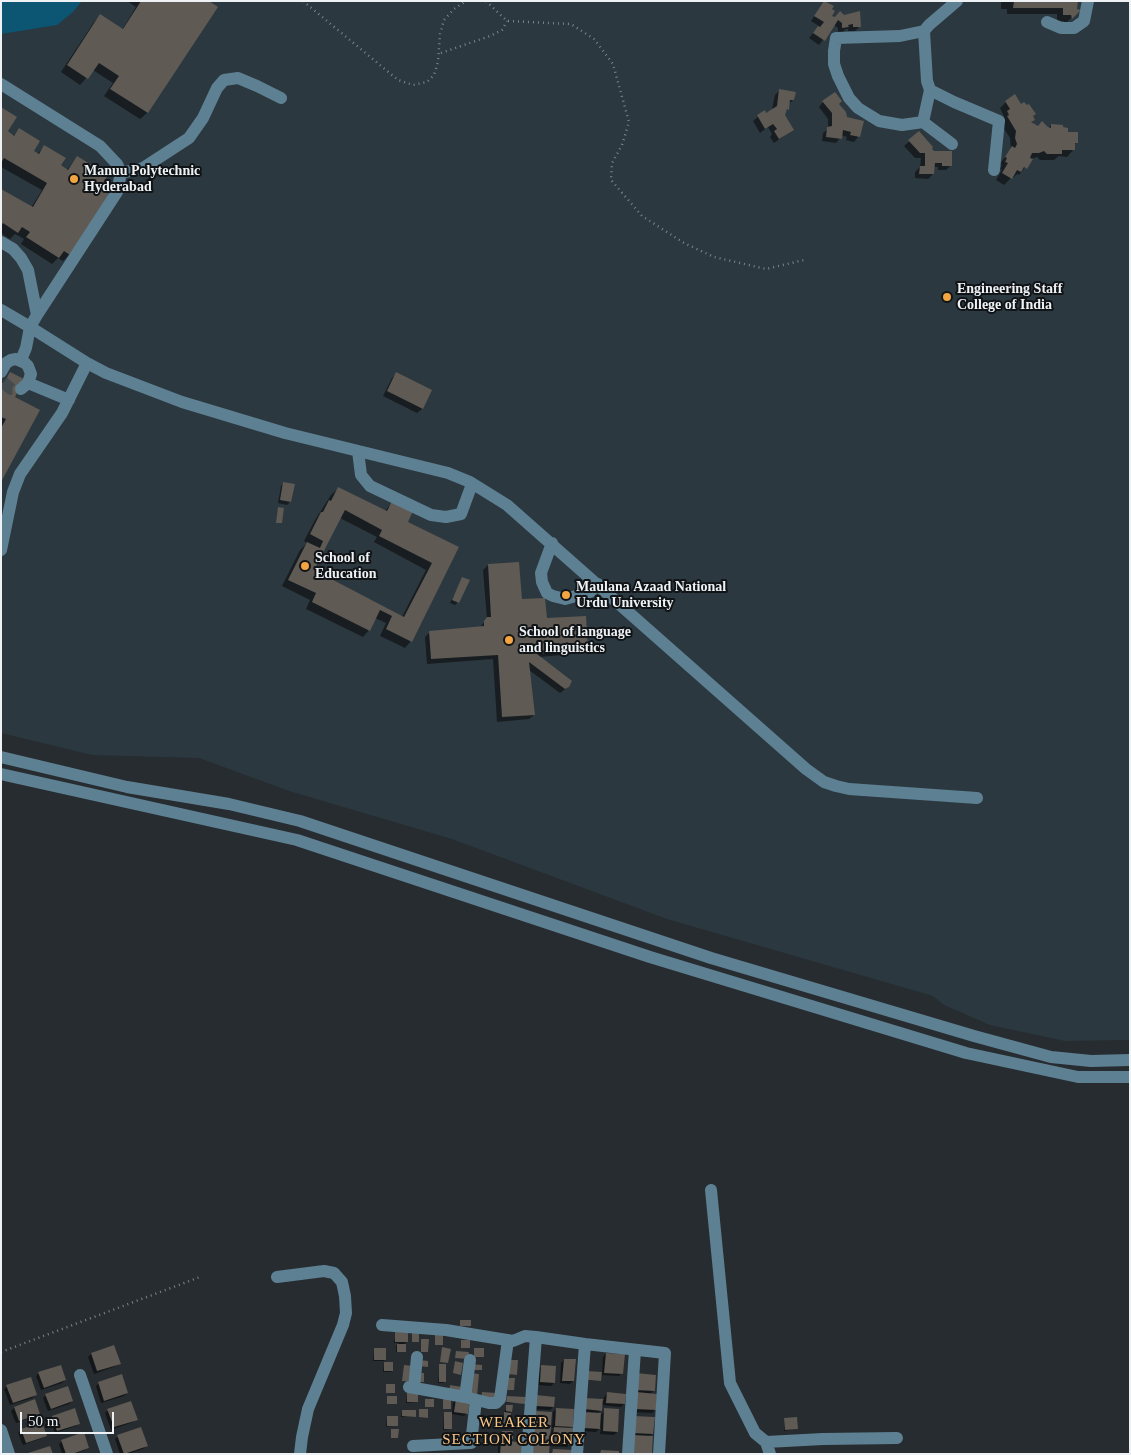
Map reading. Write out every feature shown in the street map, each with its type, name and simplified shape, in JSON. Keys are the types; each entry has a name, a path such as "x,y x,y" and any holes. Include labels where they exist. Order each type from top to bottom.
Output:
{"street":[{"path":"952,144 923,122 902,126 879,121 858,108 849,98 838,76 834,64 834,51 836,38 900,36 924,30 956,1"},
{"path":"1047,22 1061,28 1074,28 1084,21 1088,1"},
{"path":"923,122 930,90 926,81 924,30"},
{"path":"121,173 143,168 188,138 203,118 216,88 224,80 238,78 281,98"},
{"path":"1,84 100,146 117,164 121,173 117,192 30,326 26,348 21,360"},
{"path":"930,90 999,121 994,170"},
{"path":"1,242 21,258 28,270 37,315"},
{"path":"1,310 106,373 182,402 285,433 448,473 472,484 507,505 552,543 806,769 824,782 849,788 977,798"},
{"path":"2,377 6,363 16,359 21,360 25,362 31,374 25,386 70,400"},
{"path":"1,550 4,524 20,474 70,400 87,363"},
{"path":"358,450 361,475 370,486 432,516 446,517 461,514 472,484"},
{"path":"552,543 541,573 542,582 547,593 565,598 590,592 598,584"},
{"path":"1,757 127,787 229,804 300,821 711,958 1051,1057 1130,1060"},
{"path":"1,774 297,840 650,957 966,1053 1078,1077 1130,1077"},
{"path":"711,1190 730,1383 755,1433 768,1448 823,1439 897,1438"},
{"path":"277,1277 324,1271 334,1273 342,1282 345,1296 346,1313 343,1325 308,1409 300,1454"},
{"path":"382,1325 446,1330 517,1341 525,1336 536,1336 584,1344 665,1353 659,1454"},
{"path":"527,1454 536,1336"},
{"path":"418,1357 411,1388 496,1403 500,1399 508,1340"},
{"path":"577,1454 584,1344"},
{"path":"628,1454 635,1350"},
{"path":"413,1446 471,1443 470,1360"},
{"path":"80,1375 107,1454"},
{"path":"1,1430 9,1454"}],"path":[{"path":"303,1 398,80 414,85 427,82 434,75 440,54 440,34 444,20 454,9 466,1"},
{"path":"486,1 507,21 571,24 594,39 613,64 629,122 622,145 612,163 612,180 642,216 684,243 714,257 766,269 804,260"},
{"path":"440,54 490,36 502,30 507,21"},
{"path":"1,1352 200,1277"}],"shaded area":[{"name":"Maulana Azaad National Urdu University","path":"1,1 1130,1 1130,1040 1065,1041 990,1025 944,1005 933,996 667,919 452,839 289,791 199,758 92,755 1,733"},
{"path":"1,1 82,1 73,12 57,25 1,34"}],"building":[{"path":"141,1 209,1 218,7 148,113 110,89 119,76 99,63 88,79 67,65 100,14 123,29"},
{"path":"824,1 834,6 832,9 835,11 832,16 835,17 840,11 844,15 860,11 861,27 853,27 853,24 842,28 842,23 838,20 825,41 813,33 824,22 814,16"},
{"path":"1014,1 1078,1 1077,9 1081,10 1072,19 1071,15 1063,15 1063,8 1013,8"},
{"path":"779,89 796,92 794,100 790,100 789,110 787,109 785,115 794,130 779,139 774,131 777,129 773,124 765,129 757,115 765,110 766,113 777,106"},
{"path":"835,92 842,101 839,104 846,112 847,117 864,121 860,137 850,135 851,132 843,130 842,139 826,137 827,127 832,126 832,113 822,101"},
{"path":"1015,94 1021,104 1024,102 1027,105 1029,104 1036,114 1033,116 1035,120 1031,122 1038,126 1042,121 1051,128 1051,124 1063,125 1063,127 1068,128 1068,132 1078,132 1078,143 1075,143 1075,150 1062,150 1062,154 1047,154 1044,151 1032,153 1030,158 1033,159 1027,169 1024,167 1021,172 1017,170 1012,179 1002,173 1008,163 1005,162 1007,158 1005,157 1012,146 1015,148 1017,144 1015,138 1016,131 1007,116 1009,115 1007,111 1010,109 1005,101"},
{"name":"Manuu Polytechnic Hyderabad","path":"1,107 17,117 8,131 14,136 19,128 40,141 34,151 39,154 44,145 66,158 61,165 68,170 77,156 108,175 100,188 109,194 70,255 64,251 59,258 26,237 30,232 22,227 18,233 3,223 1,226 1,189 33,207 47,183 4,158 1,163"},
{"path":"919,131 933,147 934,151 952,151 952,166 942,166 942,163 935,163 934,174 919,174 920,166 925,166 925,153 920,153 908,140"},
{"path":"10,372 24,379 15,397 40,410 1,482 1,428 6,419 1,417 1,388"},
{"path":"396,372 432,390 423,409 387,391"},
{"path":"283,482 295,484 291,502 280,500"},
{"name":"School of Education","path":"338,487 387,511 393,499 414,509 408,522 459,547 412,642 386,629 392,616 380,610 370,631 312,602 316,593 288,580 307,542 320,548 323,541 310,534 321,512 323,512 329,500 331,501","holes":["345,510 382,530 379,536 432,563 404,617 314,570"]},
{"path":"278,507 284,508 282,523 276,523"},
{"name":"School of language and linguistics","path":"519,562 522,599 545,598 547,618 586,616 588,649 537,654 572,681 569,687 565,689 529,662 535,715 502,717 498,655 431,659 429,631 484,626 484,621 487,617 491,617 488,564"},
{"path":"462,577 470,580 459,603 452,600"},
{"path":"460,1320 471,1320 471,1326 460,1326"},
{"path":"412,1329 419,1329 419,1342 412,1342"},
{"path":"408,1331 408,1342 395,1342 395,1332"},
{"path":"443,1333 443,1345 435,1345 435,1334"},
{"path":"421,1339 429,1339 428,1352 421,1352"},
{"path":"461,1340 470,1340 470,1348 461,1348"},
{"path":"397,1344 406,1344 406,1352 397,1352"},
{"path":"114,1345 121,1364 97,1371 91,1353"},
{"path":"442,1347 451,1349 448,1363 440,1362"},
{"path":"374,1348 386,1348 386,1360 374,1360"},
{"path":"474,1348 484,1348 484,1357 474,1357"},
{"path":"456,1351 469,1352 468,1359 455,1358"},
{"path":"606,1353 625,1354 623,1374 604,1373"},
{"path":"564,1359 576,1359 574,1381 562,1381"},
{"path":"420,1360 428,1361 428,1367 419,1366"},
{"path":"509,1360 518,1360 517,1375 508,1374"},
{"path":"455,1361 463,1363 461,1375 453,1373"},
{"path":"384,1362 393,1362 393,1371 384,1371"},
{"path":"439,1364 446,1364 446,1382 439,1382"},
{"path":"471,1364 482,1365 482,1370 471,1370"},
{"path":"61,1365 66,1380 44,1388 38,1372"},
{"path":"404,1365 413,1366 412,1382 402,1381"},
{"path":"541,1365 556,1366 555,1383 540,1382"},
{"path":"586,1371 602,1372 601,1381 586,1380"},
{"path":"418,1373 424,1373 424,1382 418,1382"},
{"path":"470,1373 479,1374 477,1397 468,1396"},
{"path":"636,1373 656,1375 655,1391 635,1390"},
{"path":"122,1374 128,1393 104,1401 98,1382"},
{"path":"31,1377 37,1395 13,1403 6,1385"},
{"path":"508,1378 515,1378 514,1390 507,1390"},
{"path":"386,1384 395,1384 395,1393 386,1393"},
{"path":"450,1385 462,1387 461,1395 449,1393"},
{"path":"68,1386 73,1401 51,1409 45,1394"},
{"path":"407,1392 418,1393 418,1402 407,1402"},
{"path":"482,1392 496,1393 495,1399 481,1398"},
{"path":"607,1392 626,1394 625,1404 606,1403"},
{"path":"636,1392 657,1394 656,1410 635,1409"},
{"path":"536,1395 555,1397 554,1407 536,1406"},
{"path":"387,1396 397,1396 397,1404 387,1404"},
{"path":"507,1396 526,1397 525,1404 506,1402"},
{"path":"584,1398 603,1399 602,1411 584,1409"},
{"path":"35,1399 40,1414 19,1421 14,1407"},
{"path":"425,1399 434,1399 434,1407 425,1407"},
{"path":"443,1399 451,1399 451,1409 443,1409"},
{"path":"456,1399 470,1401 468,1414 454,1412"},
{"path":"131,1401 138,1420 114,1427 107,1409"},
{"path":"506,1405 513,1405 512,1412 506,1411"},
{"path":"75,1408 80,1424 57,1431 52,1416"},
{"path":"556,1408 574,1409 573,1427 555,1426"},
{"path":"604,1408 619,1409 618,1432 603,1431"},
{"path":"419,1409 428,1409 428,1418 419,1417"},
{"path":"402,1410 416,1410 416,1417 402,1416"},
{"path":"536,1411 552,1412 551,1425 535,1424"},
{"path":"444,1412 452,1412 452,1429 444,1429"},
{"path":"504,1412 511,1413 510,1427 503,1427"},
{"path":"585,1412 601,1413 600,1429 584,1428"},
{"path":"387,1416 398,1416 398,1426 387,1426"},
{"path":"633,1416 655,1417 653,1434 632,1433"},
{"path":"797,1417 798,1429 785,1430 784,1418"},
{"path":"42,1422 47,1436 26,1443 21,1429"},
{"path":"533,1426 551,1427 549,1454 531,1454"},
{"path":"141,1427 148,1446 124,1454 117,1435"},
{"path":"554,1427 573,1428 572,1445 552,1444"},
{"path":"391,1429 399,1429 398,1438 391,1438"},
{"path":"502,1431 513,1431 513,1439 502,1439"},
{"path":"84,1432 89,1448 72,1454 66,1454 61,1440"},
{"path":"633,1435 653,1436 652,1454 632,1454"},
{"path":"501,1441 524,1442 523,1454 500,1454"},
{"path":"50,1446 53,1454 28,1453"},
{"path":"553,1449 574,1450 573,1454 552,1454"},
{"path":"601,1450 619,1451 619,1454 600,1454"}],"tunnel":[{"path":"3,382 11,389 21,389"}],"place":[{"name":"Manuu Polytechnic Hyderabad","path":"74,179"},
{"name":"Engineering Staff College of India","path":"947,297"},
{"name":"School of Education","path":"305,566"},
{"name":"Maulana Azaad National Urdu University","path":"566,595"},
{"name":"School of language and linguistics","path":"509,640"}],"district":[{"name":"WEAKER SECTION COLONY","path":"514,1432"}]}
